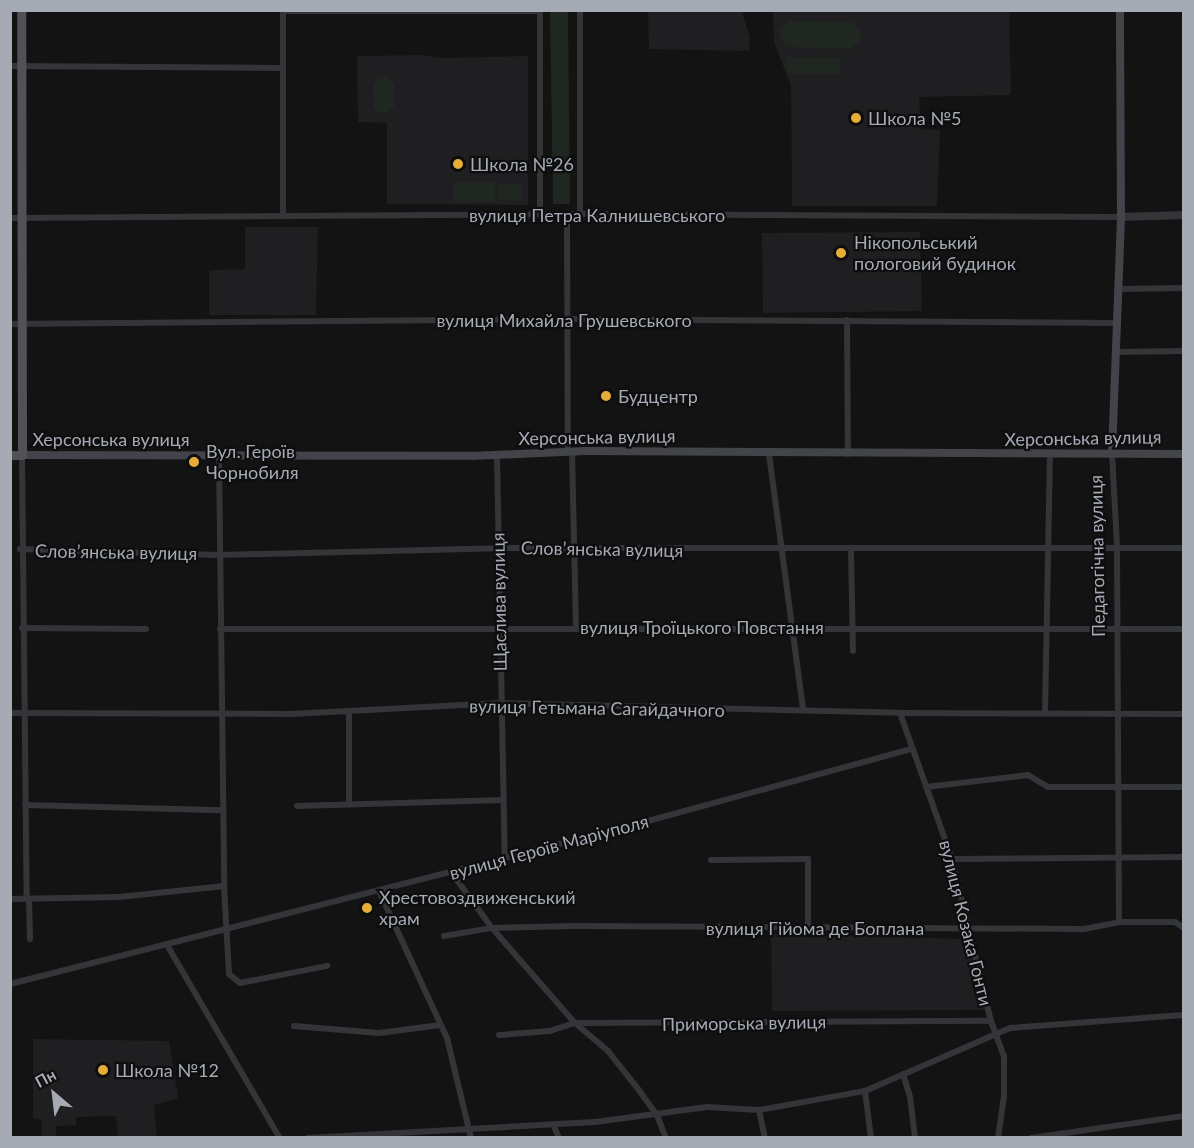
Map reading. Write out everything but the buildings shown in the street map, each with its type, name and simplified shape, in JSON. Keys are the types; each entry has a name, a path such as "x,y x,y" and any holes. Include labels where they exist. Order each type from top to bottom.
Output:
{"main road":[{"path":"21,10 16,66 21,218 21,455"},
{"name":"Педагогічна вулиця","path":"1112,453 1121,217 1119,10"},
{"name":"Херсонська вулиця","path":"10,455 497,455 570,451 769,454 1184,454"}],"street":[{"path":"580,10 580,214"},
{"path":"283,216 282,11 540,11 540,215"},
{"path":"16,66 283,68"},
{"name":"вулиця Петра Калнишевського","path":"10,218 580,214 1121,217 1184,215"},
{"path":"567,215 567,319 570,451 576,550 576,626"},
{"path":"1118,289 1184,288"},
{"name":"вулиця Михайла Грушевського","path":"10,324 567,319 1117,323"},
{"path":"847,320 848,454"},
{"path":"1116,352 1184,351"},
{"name":"Педагогічна вулиця","path":"1112,453 1117,545 1115,628 1119,921"},
{"path":"769,454 803,710"},
{"path":"21,455 22,713 30,939"},
{"path":"219,455 222,810 230,974 240,983 327,966"},
{"name":"Щаслива вулиця","path":"497,455 502,628 502,800 505,857"},
{"path":"1045,713 1046,546 1050,455"},
{"name":"Словʼянська вулиця","path":"20,549 219,555 498,548 781,550 1117,545 1184,548"},
{"path":"851,549 853,651"},
{"name":"вулиця Троїцького Повстання","path":"220,629 576,626 1184,628"},
{"path":"22,628 146,628"},
{"name":"вулиця Гетьмана Сагайдачного","path":"10,713 349,712 501,704 900,713 1184,714"},
{"path":"349,712 349,804"},
{"name":"вулиця Козака Гонти","path":"900,713 952,858 1005,1071 998,1137"},
{"name":"вулиця Героїв Маріуполя","path":"10,984 379,891 911,749"},
{"path":"926,787 1028,775 1048,787 1184,787"},
{"path":"297,806 502,800"},
{"path":"25,805 222,810"},
{"path":"952,858 1184,857"},
{"path":"711,860 808,859 808,929"},
{"path":"451,872 492,928 575,1023 608,1051 657,1114 666,1137"},
{"path":"10,899 119,897 224,886"},
{"path":"379,891 453,1057 471,1137"},
{"name":"вулиця Гійома де Боплана","path":"444,936 492,928 1084,929 1108,927 1119,921 1175,922 1184,928"},
{"path":"167,945 280,1137"},
{"path":"308,1137 553,1124 707,1107 759,1110 865,1091 995,1032 1184,1015"},
{"name":"Приморська вулиця","path":"499,1035 550,1031 575,1023 991,1021"},
{"path":"294,1026 379,1033 440,1025"},
{"path":"903,1074 910,1097 915,1137"},
{"path":"865,1091 871,1137"},
{"path":"759,1110 765,1137"},
{"path":"1031,1137 1184,1116"},
{"path":"553,1124 559,1137"}],"shaded area":[{"path":"550,11 568,11 570,204 553,204"},
{"path":"648,11 742,11 750,38 749,51 649,49"},
{"name":"Школа №5","path":"773,11 1009,11 1011,95 919,97 921,129 940,130 937,206 792,206 791,86 774,42"},
{"path":"790,21 852,22 860,29 860,41 851,49 786,47 779,34 780,27"},
{"name":"Школа №26","path":"420,55 440,58 528,56 528,205 387,204 387,123 358,122 357,56"},
{"path":"787,57 840,58 840,74 787,73"},
{"path":"386,77 394,85 394,107 384,115 374,108 373,86 378,79"},
{"path":"495,182 495,202 453,202 453,183"},
{"path":"498,184 521,184 521,201 498,200"},
{"path":"245,227 318,227 316,315 209,315 209,270 245,269"},
{"name":"Нікопольський пологовий будинок","path":"920,232 922,311 763,313 762,233"},
{"path":"771,934 966,939 985,1010 772,1011"},
{"name":"Школа №12","path":"33,1039 169,1041 178,1098 154,1105 157,1137 118,1137 116,1116 76,1117 76,1125 56,1126 56,1137 42,1137 42,1120 33,1118"}],"place":[{"name":"Школа №5","path":"856,118"},
{"name":"Школа №26","path":"458,164"},
{"name":"Нікопольський пологовий будинок","path":"841,253"},
{"name":"Будцентр","path":"606,396"},
{"name":"Вул. Героїв Чорнобиля","path":"194,462"},
{"name":"Хрестовоздвиженський храм","path":"367,908"},
{"name":"Школа №12","path":"103,1070"}]}
